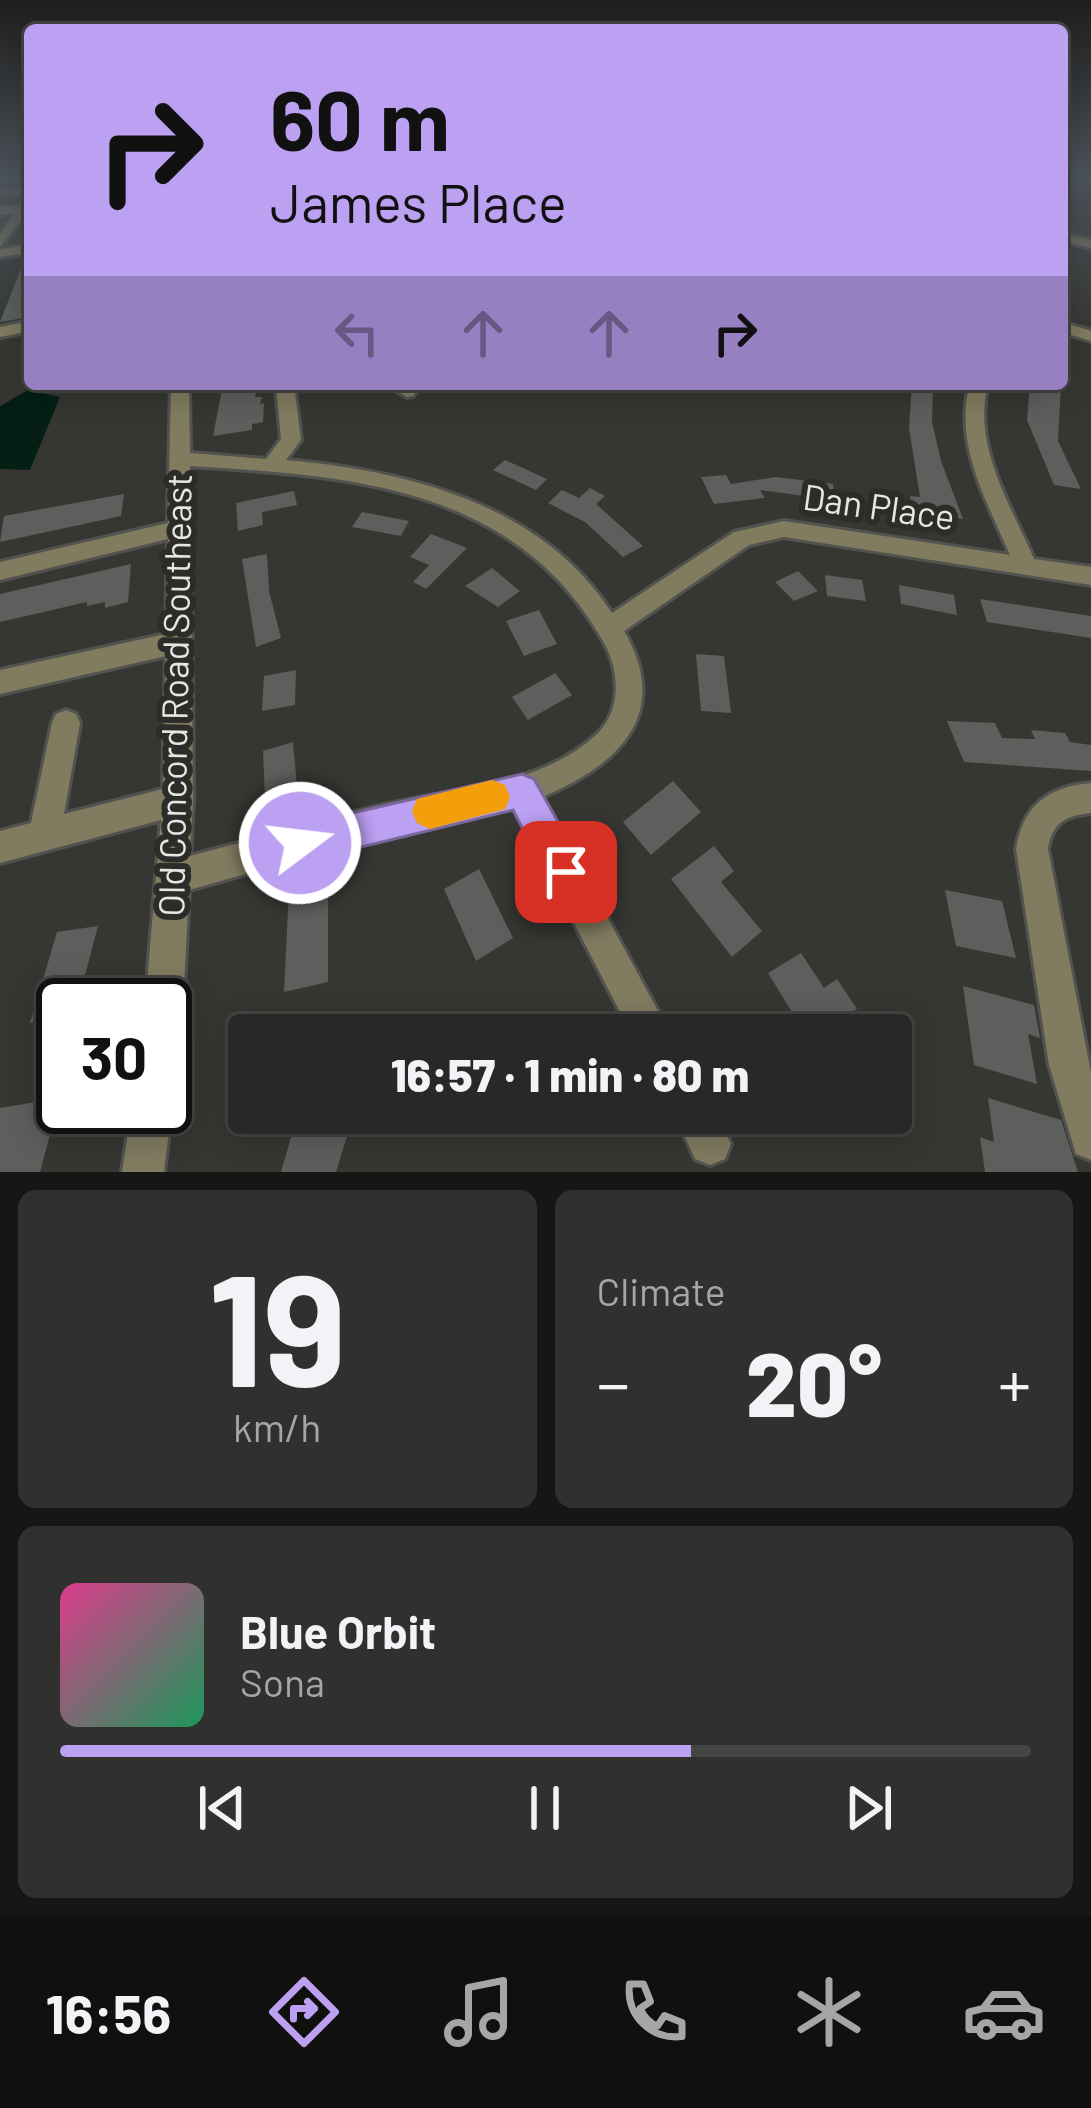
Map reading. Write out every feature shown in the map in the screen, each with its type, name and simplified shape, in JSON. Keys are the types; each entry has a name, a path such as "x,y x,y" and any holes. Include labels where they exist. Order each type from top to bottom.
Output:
{"street":[{"name":"Old Concord Road Southeast","path":"166,978 178,800 180,390"},
{"path":"272,465 291,440 286,390"},
{"path":"976,390 971,400 973,432 1026,566"},
{"path":"174,877 522,791 588,756 620,728 631,687 611,627 580,583 500,520 418,490 272,465 180,459"},
{"path":"0,571 180,528"},
{"name":"Dan Place","path":"611,627 742,538 784,529 1091,576"},
{"path":"0,682 179,642"},
{"path":"44,836 65,723"},
{"path":"522,791 641,1014"},
{"path":"1091,798 1055,804 1042,815 1032,849 1069,1065 1091,1139"},
{"path":"0,848 178,800"},
{"path":"142,1172 148,1134"}],"shaded area":[{"path":"0,230 24,230 24,250 0,252"},
{"path":"28,390 60,397 30,470 0,469 0,406"}],"building":[{"path":"24,261 24,318 0,322"},
{"path":"222,390 257,390 255,397 262,397 260,404 264,403 263,422 252,424 252,430 213,436"},
{"path":"912,390 933,390 932,422 941,461 963,519 913,511 910,496 920,497 909,428"},
{"path":"1030,390 1061,390 1058,441 1081,489 1054,485 1027,420"},
{"path":"505,460 547,479 536,490 493,470"},
{"path":"726,475 731,484 776,477 833,484 835,500 760,490 765,498 714,504 701,477"},
{"path":"590,488 605,496 596,504 643,546 623,557 585,522 548,503 562,490 579,498"},
{"path":"294,491 297,505 262,512 263,525 238,531 236,503"},
{"path":"124,494 121,516 0,542 4,516"},
{"path":"362,512 409,521 401,536 352,527"},
{"path":"431,534 467,548 426,589 413,582 429,565 410,557"},
{"path":"267,554 269,591 281,638 256,647 242,559"},
{"path":"131,564 128,602 105,608 105,602 87,606 87,602 0,622 0,594"},
{"path":"492,568 520,591 498,607 465,586"},
{"path":"798,571 818,591 794,601 775,582"},
{"path":"825,575 862,580 866,601 827,596"},
{"path":"899,585 954,595 957,615 901,604"},
{"path":"980,599 1091,616 1091,638 987,622"},
{"path":"539,610 557,644 524,656 506,621"},
{"path":"696,654 724,656 731,713 701,711"},
{"path":"296,670 295,705 262,711 264,676"},
{"path":"555,673 572,695 528,720 512,697"},
{"path":"947,721 995,723 1002,738 1035,739 1031,730 1065,733 1070,742 1091,745 1091,771 964,762"},
{"path":"293,742 297,787 265,796 263,751"},
{"path":"673,781 701,812 651,855 623,822"},
{"path":"714,846 734,871 721,882 762,931 732,957 671,879"},
{"path":"479,869 513,938 476,961 444,889"},
{"path":"328,880 328,982 284,992 289,888"},
{"path":"945,890 1002,901 1016,958 956,946"},
{"path":"98,926 84,978 43,978 57,932"},
{"path":"801,953 824,988 837,979 857,1009 849,1014 793,1014 768,973"},
{"path":"963,986 1034,1005 1040,1038 1028,1034 1037,1084 974,1065"},
{"path":"988,1098 1061,1120 1078,1172 985,1172 980,1137 994,1142"},
{"path":"36,1102 36,1134 50,1134 40,1172 0,1172 0,1108"},
{"path":"292,1134 348,1134 336,1172 281,1172"}],"slow traffic":[{"path":"430,811 492,797"}],"route":[{"path":"300,843 522,791 566,872"}]}
